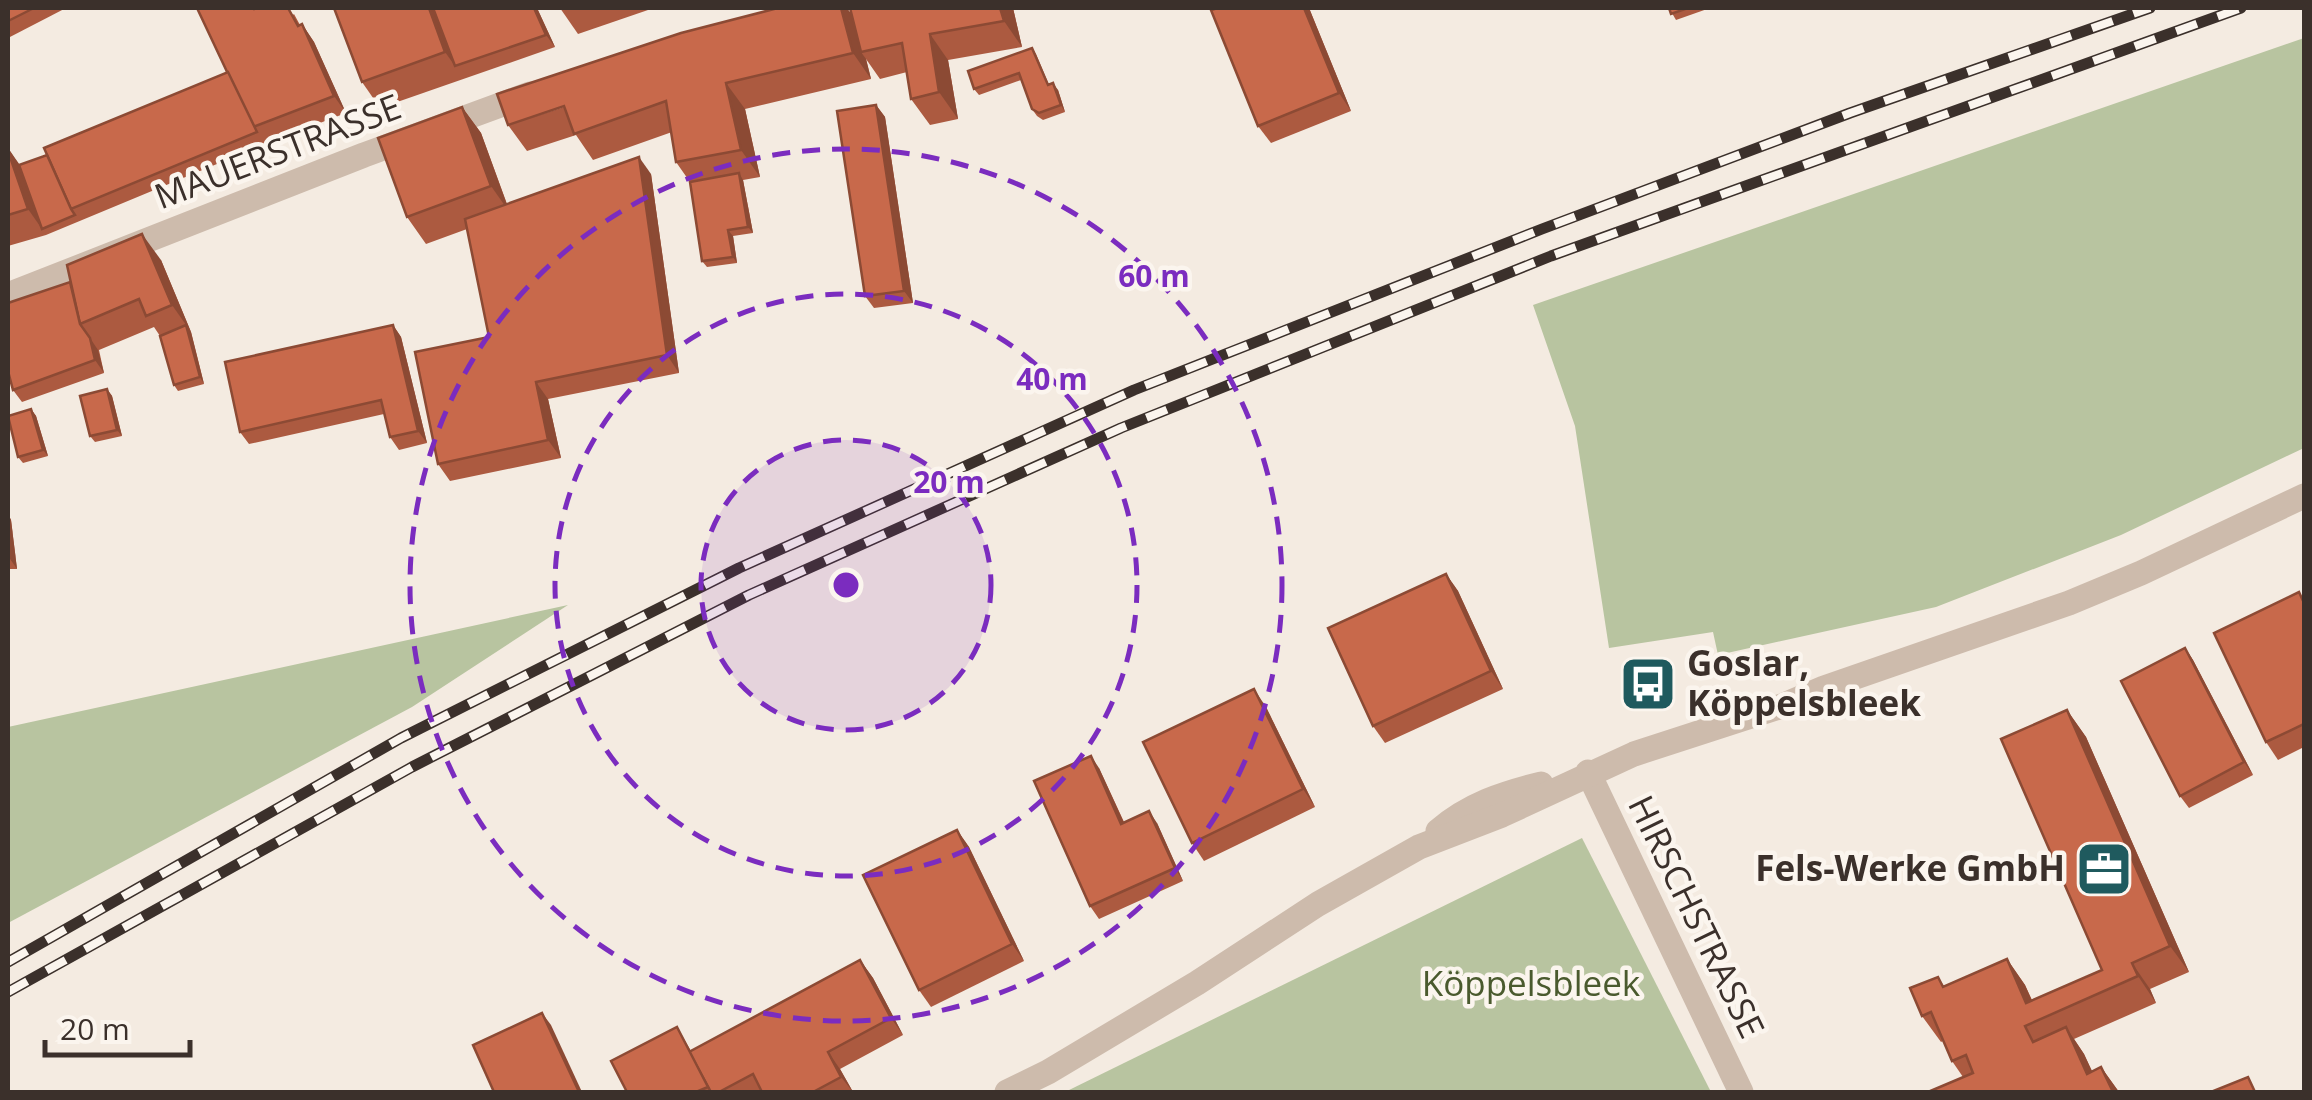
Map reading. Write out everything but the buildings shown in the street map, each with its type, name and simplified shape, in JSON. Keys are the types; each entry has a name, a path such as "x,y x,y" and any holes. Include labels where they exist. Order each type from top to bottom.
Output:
{"street":[{"name":"MAUERSTRASSE","path":"8,294 551,86"},
{"path":"1007,1092 1064,1062 1318,904 1419,847 1502,815 1634,754 1782,706 2141,573 2304,496"},
{"name":"HIRSCHSTRASSE","path":"1588,772 1741,1092"}],"green space":[{"path":"2304,38 2304,448 2121,535 1936,607 1718,655 1713,632 1609,648 1575,426 1533,305"},
{"path":"568,605 412,707 8,923 8,727"},
{"name":"Köppelsbleek","path":"1582,838 1711,1092 1065,1092"}],"railway":[{"path":"8,962 401,738 739,568 1134,390 1850,113 2150,8"},
{"path":"8,992 412,767 749,595 1121,428 1551,256 2241,8"}],"place":[{"name":"Goslar, Köppelsbleek","path":"1648,684"},
{"name":"Fels-Werke GmbH","path":"2104,869"}]}
